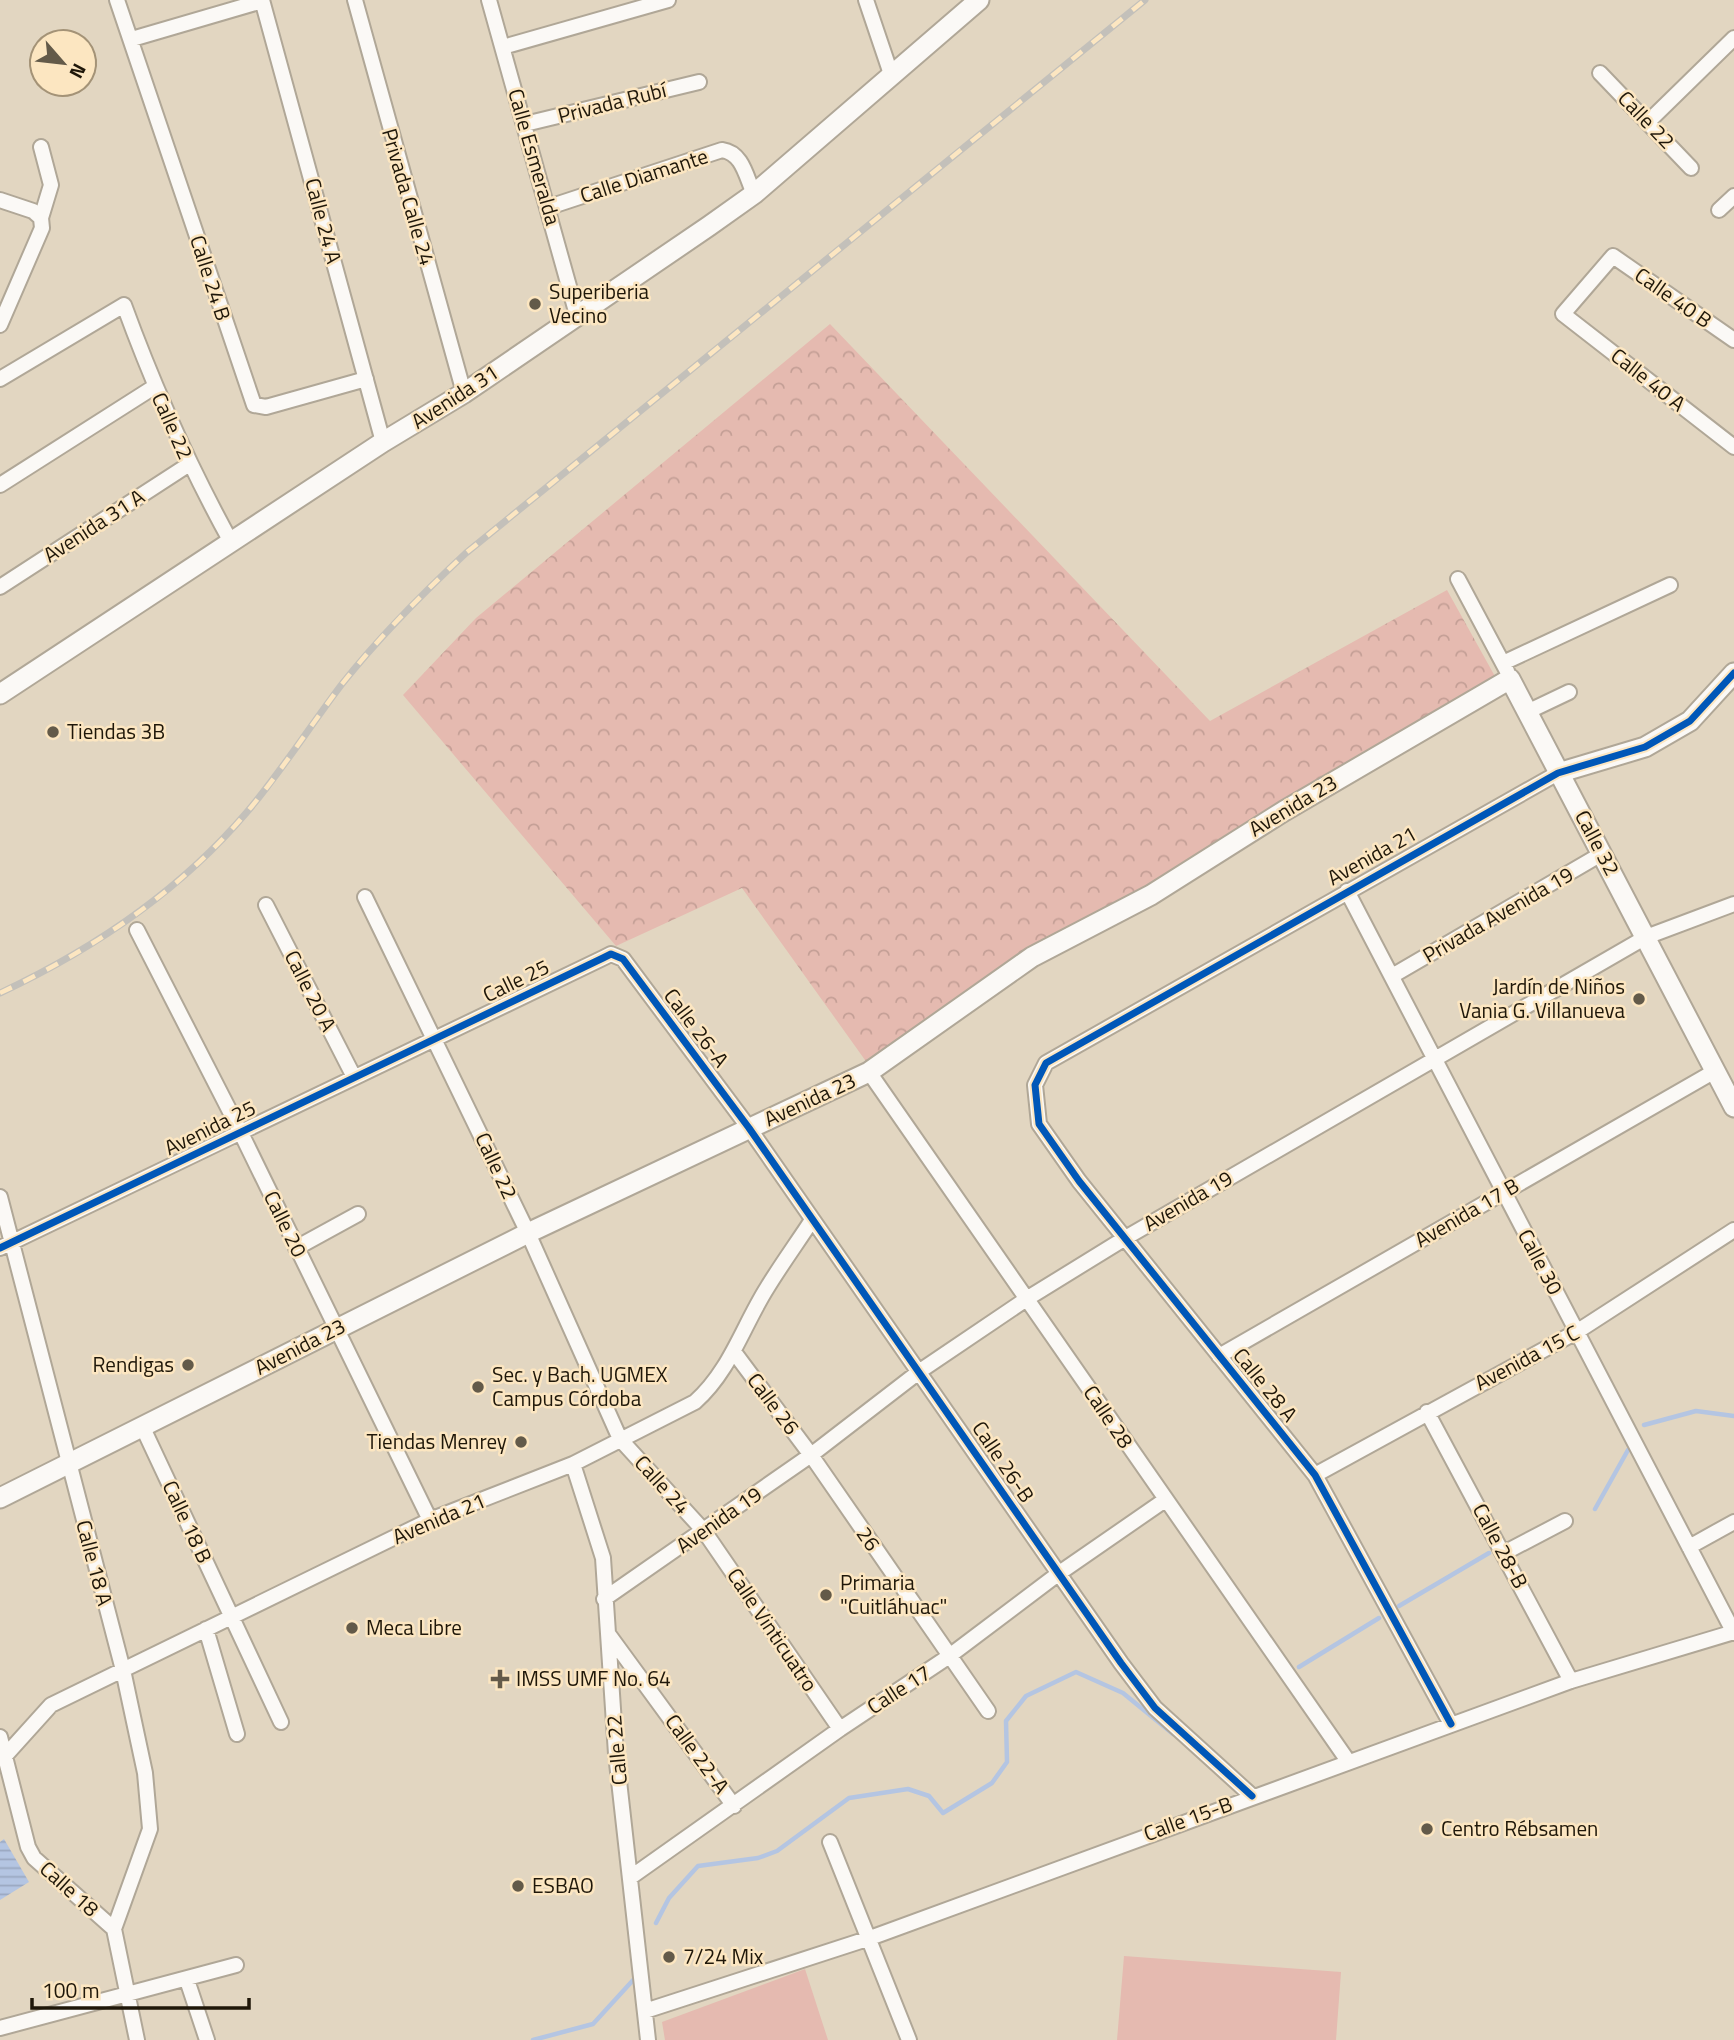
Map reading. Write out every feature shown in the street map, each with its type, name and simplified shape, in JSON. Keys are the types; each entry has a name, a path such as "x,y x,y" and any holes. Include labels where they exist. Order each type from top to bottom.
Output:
{"street":[{"path":"117,0 132,39 262,0"},
{"name":"Calle 24 A","path":"262,0 383,442"},
{"name":"Privada Calle 24","path":"355,0 464,393"},
{"name":"Calle Esmeralda","path":"489,0 577,315"},
{"path":"503,47 668,0"},
{"path":"866,0 892,77"},
{"name":"Avenida 31","path":"2,689 383,442 464,393 754,194 979,0"},
{"path":"1648,122 1734,38"},
{"name":"Calle 24 B","path":"132,39 254,405 266,407 366,379"},
{"name":"Calle 22","path":"1600,72 1691,168"},
{"name":"Privada Rubí","path":"525,124 699,82"},
{"path":"0,325 42,228 41,218 51,185 41,147"},
{"name":"Calle Diamante","path":"549,207 722,150 732,151 738,157 754,194"},
{"path":"1719,210 1734,196"},
{"path":"0,200 33,211 41,218"},
{"name":"Calle 40 B","path":"1563,314 1613,256 1734,340"},
{"name":"Calle 22","path":"0,379 124,305 154,387 188,465 231,542"},
{"name":"Calle 40 A","path":"1563,314 1734,447"},
{"path":"0,485 154,387"},
{"name":"Avenida 31 A","path":"0,587 188,465"},
{"name":"Calle 32","path":"1458,579 1734,1107"},
{"path":"1507,671 1670,584"},
{"name":"Avenida 23","path":"0,1498 68,1467 528,1233 869,1072 1032,957 1151,895 1507,671"},
{"name":"Avenida 21","path":"1035,1085 1046,1063 1558,773 1645,747 1690,721 1734,673"},
{"path":"1527,712 1569,692"},
{"name":"Privada Avenida 19","path":"1392,976 1603,853"},
{"name":"Calle 30","path":"1347,891 1734,1632"},
{"name":"Calle 22","path":"365,897 528,1233 620,1439"},
{"name":"Avenida 19","path":"604,1600 811,1455 920,1371 1028,1298 1126,1237 1646,936 1734,904"},
{"name":"Calle 20 A","path":"266,905 355,1077"},
{"name":"Calle 20","path":"137,930 241,1133 430,1520"},
{"name":"Calle 25","path":"435,1039 611,954"},
{"name":"Calle 26-A","path":"611,954 623,959 749,1128"},
{"name":"Avenida 25","path":"6,1245 435,1039"},
{"name":"Avenida 17 B","path":"1219,1356 1715,1071"},
{"name":"Calle 28","path":"869,1072 1348,1762"},
{"name":"Calle 28 A","path":"1035,1085 1039,1124 1079,1181 1315,1475 1451,1724"},
{"name":"Calle 26-B","path":"749,1128 920,1371 1058,1574 1155,1708 1252,1797"},
{"name":"Calle 18 A","path":"0,1197 6,1245 123,1670 145,1773 150,1829 114,1929"},
{"path":"296,1248 358,1214"},
{"name":"Avenida 21","path":"4,1769 51,1705 430,1520 573,1464 695,1402 708,1391 734,1352 765,1289 812,1220"},
{"name":"Avenida 15 C","path":"1315,1475 1578,1331 1734,1230"},
{"name":"Calle 26","path":"734,1352 811,1455"},
{"name":"Calle 28-B","path":"1427,1412 1571,1681"},
{"name":"Calle 18 B","path":"143,1428 281,1722"},
{"name":"Calle 24","path":"620,1439 704,1531"},
{"name":"26","path":"811,1455 948,1657 988,1711"},
{"name":"Calle 22","path":"573,1464 600,1543 617,1754 648,2040"},
{"name":"Calle 17","path":"631,1877 840,1729 948,1657 1058,1574 1165,1500"},
{"path":"1504,1553 1565,1521"},
{"path":"1689,1547 1734,1522"},
{"name":"Calle Vinticuatro","path":"704,1531 840,1729"},
{"path":"206,1629 237,1734"},
{"name":"Calle 15-B","path":"645,2011 870,1938 1571,1681 1734,1632"},
{"name":"Calle 22-A","path":"609,1635 734,1806"},
{"name":"Calle 18","path":"0,1737 4,1769 28,1847 34,1858 114,1929 137,2040"},
{"path":"830,1842 909,2040"},
{"path":"2,2032 236,1965"},
{"path":"187,1980 207,2040"}],"green space":[{"path":"830,324 1210,721 1447,590 1497,680 1137,896 1006,963 870,1067 742,888 616,946 403,695 476,618"},
{"path":"1124,1956 1341,1972 1336,2040 1117,2040"},
{"path":"805,1969 828,2040 665,2040 662,2022"}],"water":[{"path":"4,1839 29,1882 0,1900 0,1842"}],"waterway":[{"path":"1644,1425 1696,1411 1734,1416"},
{"path":"1595,1509 1628,1450"},
{"path":"1399,1606 1489,1553"},
{"path":"1299,1667 1379,1618"},
{"path":"656,1923 669,1898 698,1866 758,1858 777,1851 849,1798 908,1789 929,1796 943,1813 992,1783 1007,1762 1006,1721 1026,1696 1076,1672 1123,1693 1173,1734"},
{"path":"533,2040 593,2024 635,1978"}],"railway":[{"path":"0,993 102,937 164,893 193,868 260,797 342,684 371,649 466,553 1145,0"}],"cycle path":[{"path":"1451,1724 1315,1475 1079,1181 1039,1124 1035,1085 1046,1063 1558,773 1645,747 1690,721 1734,673"},
{"path":"0,1248 611,954 623,959 749,1128 1121,1663 1155,1708 1252,1796"}],"place":[{"name":"Superiberia Vecino","path":"535,304"},
{"name":"Tiendas 3B","path":"53,732"},
{"name":"Jardín de Niños Vania G. Villanueva","path":"1639,999"},
{"name":"Rendigas","path":"188,1365"},
{"name":"Sec. y Bach. UGMEX Campus Córdoba","path":"478,1387"},
{"name":"Tiendas Menrey","path":"521,1442"},
{"name":"Primaria \"Cuitláhuac\"","path":"826,1595"},
{"name":"Meca Libre","path":"352,1628"},
{"name":"IMSS UMF No. 64","path":"500,1679"},
{"name":"Centro Rébsamen","path":"1427,1829"},
{"name":"ESBAO","path":"518,1886"},
{"name":"7/24 Mix","path":"669,1957"}]}
